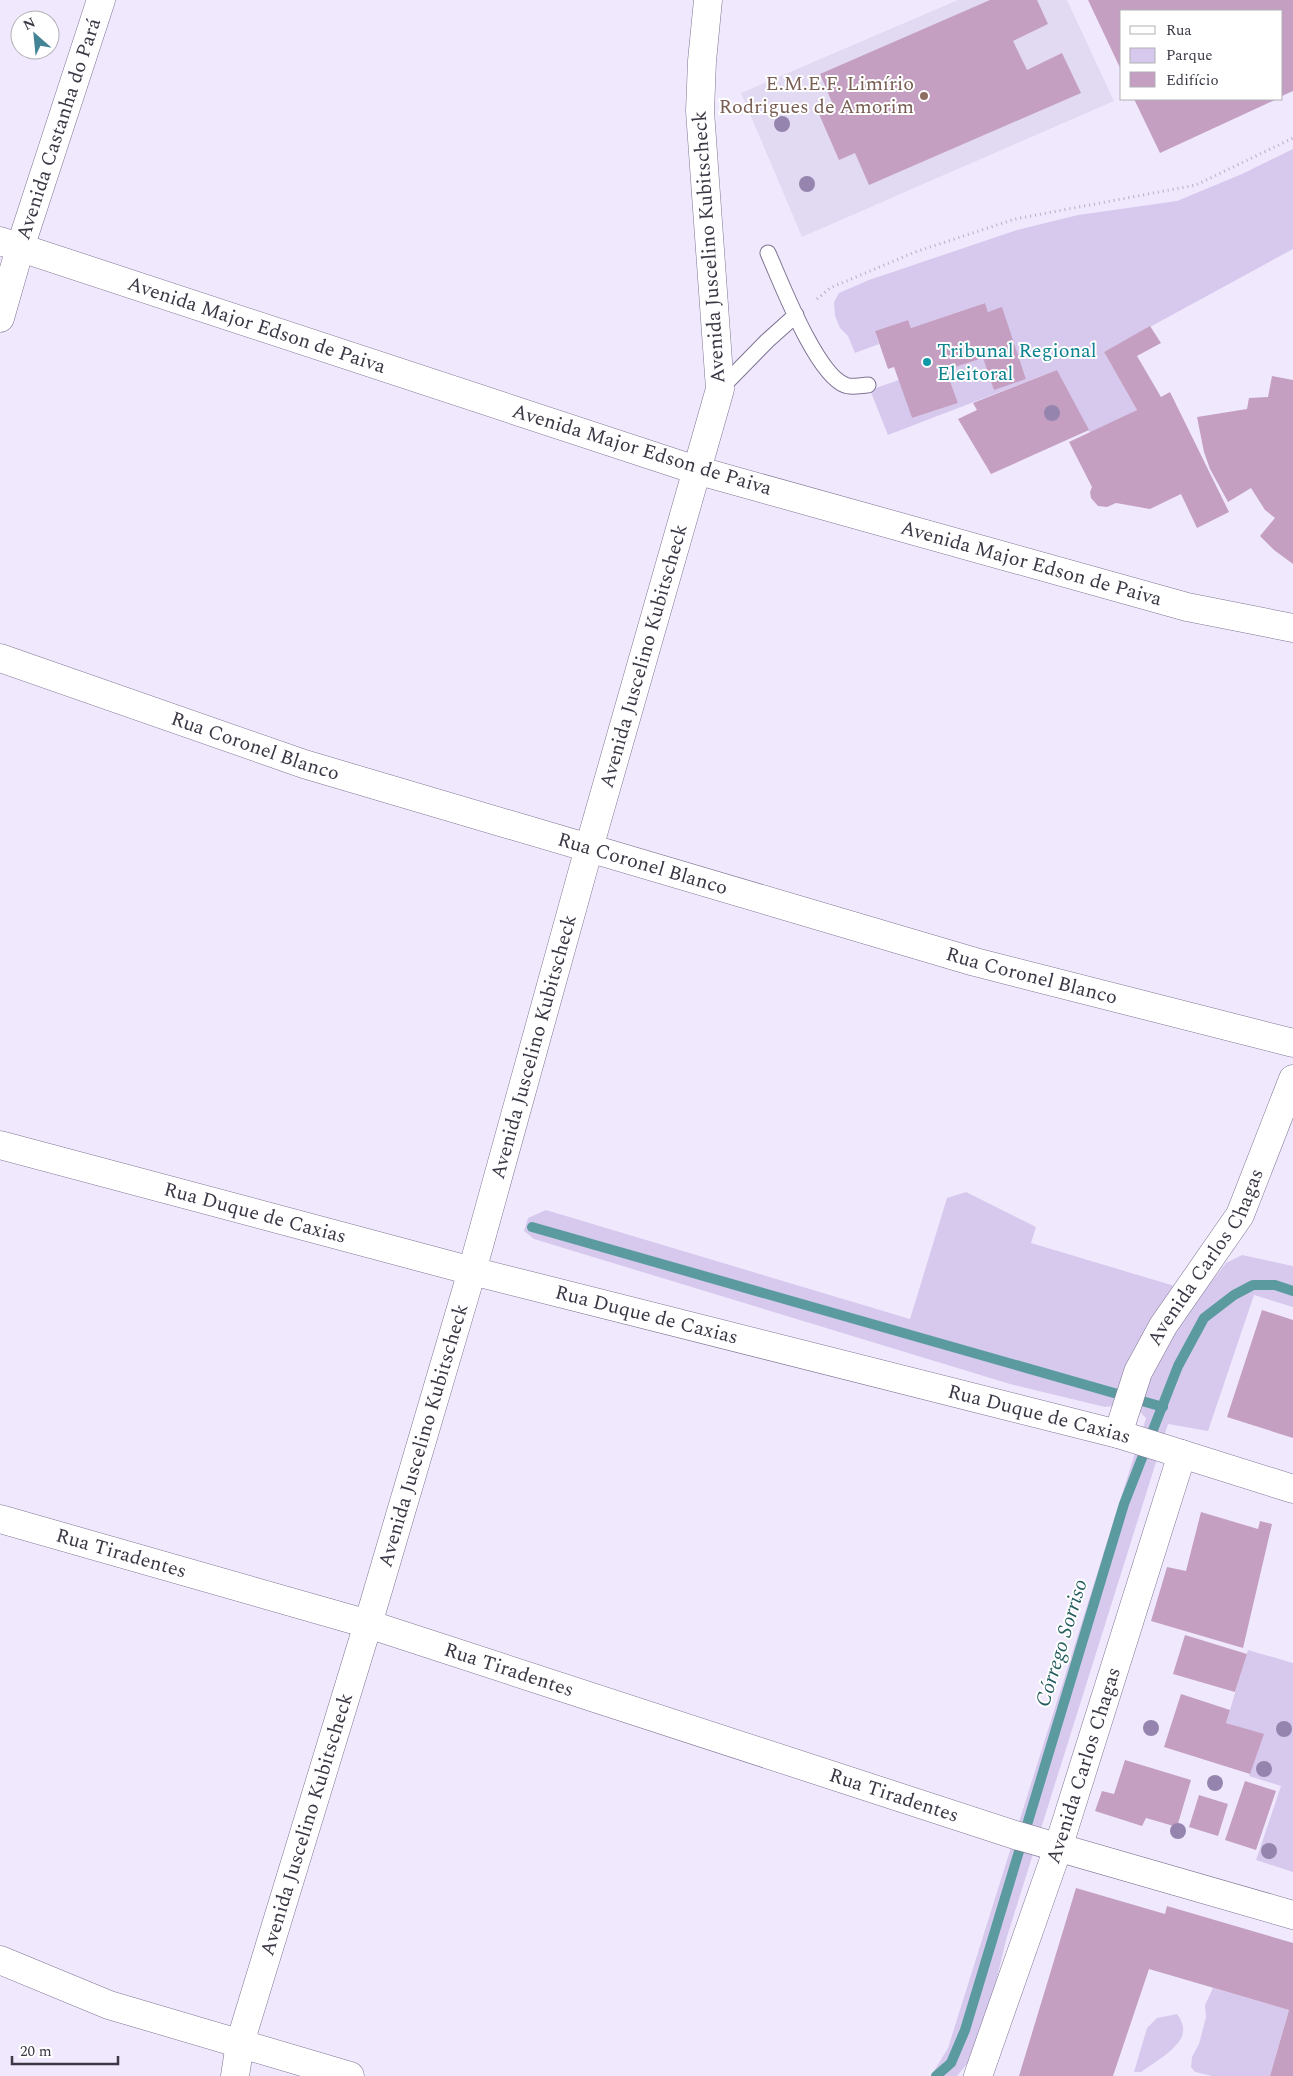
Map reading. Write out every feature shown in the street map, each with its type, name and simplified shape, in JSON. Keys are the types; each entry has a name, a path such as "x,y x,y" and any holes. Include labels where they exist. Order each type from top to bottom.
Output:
{"street":[{"name":"Avenida Castanha do Pará","path":"0,318 10,244 101,0"},
{"name":"Avenida Juscelino Kubitscheck","path":"234,2076 240,2043 368,1624 472,1271 589,848 720,389 700,111 702,61 708,0"},
{"name":"Avenida Major Edson de Paiva","path":"10,244 696,470 1187,607 1293,628"},
{"name":"Rua Coronel Blanco","path":"0,658 304,764 975,962 1293,1043"},
{"name":"Avenida Carlos Chagas","path":"978,2076 1037,1842 1150,1444 1138,1372 1163,1326 1240,1215 1293,1079"},
{"name":"Rua Duque de Caxias","path":"0,1146 472,1271 1150,1444 1293,1489"},
{"name":"Rua Tiradentes","path":"0,1519 368,1624 1037,1842 1293,1915"},
{"path":"0,1960 109,2005 350,2076"}],"lane":[{"path":"768,253 796,316 817,356 830,373 845,386 868,385"},
{"path":"720,389 767,341 796,316"}],"path":[{"path":"796,316 830,288 915,252 1015,219 1196,184 1293,138"}],"shaded area":[{"path":"958,0 1067,0 1114,101 802,237 741,93"}],"green space":[{"path":"1293,149 1293,249 1104,352 1137,410 1090,433 1057,370 888,435 870,390 899,380 912,418 958,403 946,370 983,358 994,389 1026,379 1002,308 988,312 985,303 911,328 908,320 875,331 879,344 855,353 848,336 840,328 835,316 834,302 839,293 869,280 1017,230 1078,215 1177,201 1242,174"},
{"path":"966,1192 1036,1227 1031,1243 1178,1287 1113,1406 1105,1407 1010,1384 534,1239 524,1231 528,1218 546,1210 910,1319 947,1198"},
{"path":"1242,1255 1293,1266 1293,1307 1254,1295 1208,1431 1168,1424 1006,1940 985,2028 975,2054 957,2076 931,2076 948,2048 1146,1418 1140,1412 1140,1396 1164,1350 1191,1308 1226,1263"},
{"path":"1248,1650 1293,1663 1293,1872 1256,1860 1281,1786 1249,1776 1263,1735 1226,1723"},
{"path":"1213,1988 1289,2010 1270,2076 1212,2076 1195,2072 1191,2067 1192,2057 1199,2044 1206,2017 1205,2005"},
{"path":"1177,2014 1183,2029 1178,2043 1166,2055 1141,2072 1134,2072 1147,2028 1157,2018"}],"building":[{"path":"990,0 1037,0 1048,24 1013,41 1027,70 1062,53 1081,93 869,185 855,153 839,160 819,114 834,107 820,74"},
{"path":"1088,0 1293,0 1293,91 1283,96 1283,10 1120,10 1120,68"},
{"path":"1134,100 1275,100 1160,153"},
{"name":"Tribunal Regional Eleitoral","path":"985,303 988,312 1002,307 1026,379 994,390 983,358 946,370 958,403 912,418 894,367 888,369 875,331 908,320 911,328"},
{"path":"1150,326 1161,343 1137,356 1161,397 1170,392 1229,512 1197,528 1181,494 1150,509 1116,503 1107,507 1098,506 1091,498 1090,492 1092,487 1069,442 1137,410 1104,352"},
{"path":"1057,370 1089,430 991,474 958,419 977,410 973,403"},
{"path":"1272,376 1293,380 1293,564 1274,550 1260,536 1275,518 1265,510 1251,488 1228,502 1210,469 1204,452 1197,417 1247,409 1249,398 1268,397"},
{"path":"1262,1310 1293,1320 1293,1438 1227,1417"},
{"path":"1201,1512 1258,1529 1260,1521 1272,1524 1243,1648 1151,1621 1167,1567 1186,1571"},
{"path":"1185,1635 1247,1654 1235,1692 1173,1674"},
{"path":"1181,1694 1230,1710 1226,1723 1264,1734 1250,1774 1164,1747"},
{"path":"1125,1760 1191,1780 1177,1827 1146,1818 1142,1826 1095,1811 1102,1791 1114,1794"},
{"path":"1245,1781 1276,1791 1256,1850 1225,1840"},
{"path":"1199,1795 1228,1804 1218,1836 1189,1827"},
{"path":"1076,1888 1165,1914 1167,1906 1293,1943 1293,2076 1270,2076 1289,2010 1149,1969 1113,2076 1019,2076"}],"waterway":[{"path":"532,1227 1163,1407"},
{"name":"Córrego Sorriso","path":"936,2076 951,2063 965,2030 1124,1504 1178,1366 1204,1318 1234,1295 1253,1285 1275,1285 1293,1291"}],"place":[{"name":"E.M.E.F. Limírio Rodrigues de Amorim","path":"924,96"},
{"name":"Tribunal Regional Eleitoral","path":"927,362"}]}
